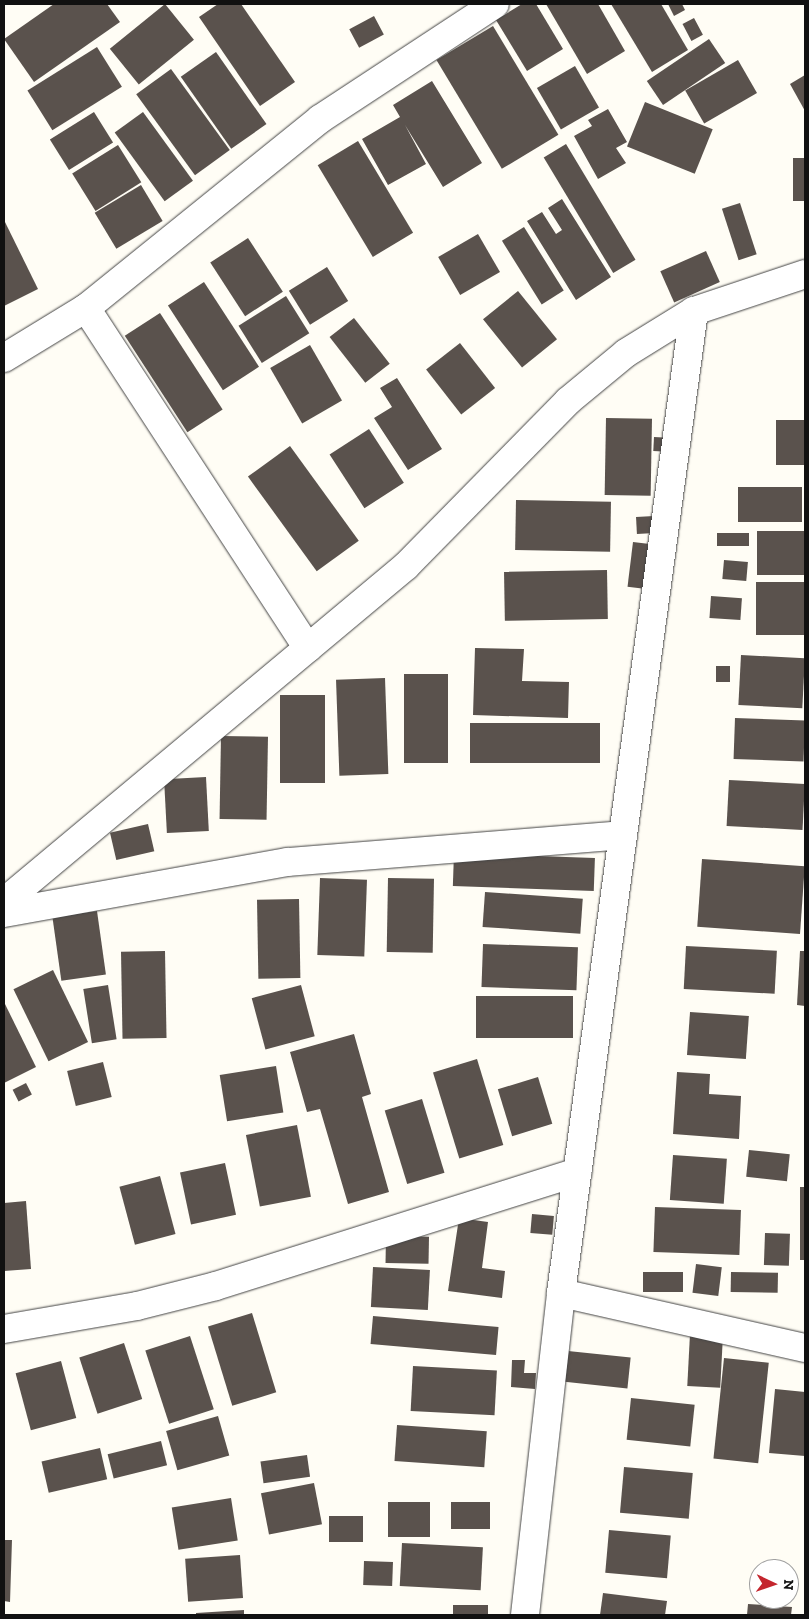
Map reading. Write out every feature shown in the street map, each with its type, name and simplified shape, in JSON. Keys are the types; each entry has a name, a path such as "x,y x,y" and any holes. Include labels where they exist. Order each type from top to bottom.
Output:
{"street":[{"path":"4,358 86,308 320,119 495,4"},
{"path":"4,902 406,566 568,401 626,353 694,311 805,274"},
{"path":"86,308 308,648"},
{"path":"525,1615 561,1293 694,311"},
{"path":"4,913 288,862 623,835"},
{"path":"4,1329 137,1306 216,1286 578,1172"},
{"path":"561,1293 805,1348"}],"building":[{"path":"54,4 107,4 120,22 34,82 4,39"},
{"path":"165,4 194,40 139,84 110,49"},
{"path":"218,4 241,4 295,82 260,106 199,17"},
{"path":"522,4 536,4 563,49 527,71 496,20"},
{"path":"546,4 598,4 625,51 587,74"},
{"path":"611,4 661,4 688,50 652,72"},
{"path":"668,4 682,4 685,10 674,16"},
{"path":"374,16 384,35 359,48 349,29"},
{"path":"694,18 703,35 691,41 683,24"},
{"path":"493,26 558,135 502,169 436,60"},
{"path":"709,39 725,63 663,105 647,81"},
{"path":"97,47 122,87 52,130 27,90"},
{"path":"216,52 266,124 231,149 181,77"},
{"path":"738,60 757,93 704,123 685,90"},
{"path":"575,66 599,108 561,130 537,88"},
{"path":"171,69 230,150 195,175 136,94"},
{"path":"805,75 805,111 790,84"},
{"path":"432,81 482,163 443,187 405,125 426,164 388,185 362,139 400,117 393,105"},
{"path":"645,102 713,129 695,174 627,147"},
{"path":"608,109 627,142 616,148 626,163 598,179 574,136 592,126 588,120"},
{"path":"94,112 113,143 69,170 50,140"},
{"path":"143,112 193,181 165,201 115,133"},
{"path":"358,141 413,233 373,257 318,165"},
{"path":"566,144 636,260 613,273 544,157"},
{"path":"118,145 141,182 96,211 72,174"},
{"path":"793,158 805,158 805,201 793,201"},
{"path":"141,185 163,221 116,249 95,213"},
{"path":"562,199 611,277 576,300 527,221 542,212 556,234 562,230 548,208"},
{"path":"740,203 757,254 739,260 722,209"},
{"path":"4,220 38,289 4,306"},
{"path":"524,227 564,291 542,304 502,241"},
{"path":"478,234 500,272 460,295 438,257"},
{"path":"248,238 283,292 245,316 210,263"},
{"path":"706,251 720,282 674,302 660,271"},
{"path":"327,267 348,301 310,325 289,291"},
{"path":"204,282 259,367 223,390 168,305"},
{"path":"518,291 557,339 522,368 483,319"},
{"path":"286,296 309,333 262,363 239,326"},
{"path":"160,313 223,409 187,432 125,336"},
{"path":"354,318 390,364 365,383 330,337"},
{"path":"460,343 495,388 461,414 426,369"},
{"path":"310,345 342,400 302,423 270,368"},
{"path":"397,378 442,449 408,470 374,418 392,407 380,388"},
{"path":"606,418 652,419 651,496 605,495"},
{"path":"776,420 805,420 805,465 776,465"},
{"path":"369,429 404,483 364,508 330,455"},
{"path":"654,437 673,438 672,452 653,451"},
{"path":"290,446 359,541 317,571 248,477"},
{"path":"738,487 802,487 802,522 738,522"},
{"path":"516,500 611,502 610,552 515,550"},
{"path":"654,516 655,533 637,534 636,517"},
{"path":"757,531 805,531 805,575 757,575"},
{"path":"717,533 749,533 749,546 717,546"},
{"path":"633,542 656,545 650,589 628,587"},
{"path":"724,560 748,562 746,581 722,579"},
{"path":"607,570 608,619 505,621 504,572"},
{"path":"756,582 805,582 805,635 756,635"},
{"path":"711,596 742,598 740,620 709,618"},
{"path":"475,648 524,649 522,681 569,682 568,718 473,715"},
{"path":"741,655 805,658 802,708 738,705"},
{"path":"716,666 730,666 730,682 716,682"},
{"path":"404,674 448,674 448,763 404,763"},
{"path":"385,678 388,774 339,776 336,680"},
{"path":"280,695 325,695 325,783 280,783"},
{"path":"735,718 805,720 804,761 734,759"},
{"path":"470,723 600,723 600,763 470,763"},
{"path":"221,736 268,737 267,820 220,819"},
{"path":"206,777 209,831 167,833 164,779"},
{"path":"729,780 805,784 802,830 727,826"},
{"path":"148,824 154,851 116,860 110,833"},
{"path":"454,853 595,858 594,891 453,886"},
{"path":"702,859 805,866 800,934 697,927"},
{"path":"320,878 367,880 364,957 317,955"},
{"path":"388,878 434,879 433,953 387,952"},
{"path":"485,892 583,899 580,934 483,927"},
{"path":"299,899 300,978 258,979 257,900"},
{"path":"97,911 106,974 61,981 52,917"},
{"path":"483,944 578,947 576,990 481,987"},
{"path":"686,946 777,951 775,994 684,989"},
{"path":"165,951 167,1038 123,1039 121,952"},
{"path":"800,951 805,951 805,1006 797,1005"},
{"path":"53,970 88,1042 49,1061 13,989"},
{"path":"108,985 117,1039 92,1043 83,989"},
{"path":"301,985 315,1036 265,1049 252,998"},
{"path":"476,996 573,996 573,1038 476,1038"},
{"path":"4,1002 36,1067 4,1083"},
{"path":"690,1012 749,1016 746,1059 687,1055"},
{"path":"354,1034 371,1094 362,1097 389,1192 348,1204 320,1109 307,1112 290,1052"},
{"path":"477,1059 503,1145 459,1159 433,1072"},
{"path":"103,1062 112,1097 76,1106 67,1071"},
{"path":"276,1066 283,1112 227,1121 220,1075"},
{"path":"677,1072 710,1074 709,1094 741,1096 739,1139 673,1134"},
{"path":"538,1077 552,1124 512,1136 498,1089"},
{"path":"26,1083 32,1095 19,1101 13,1090"},
{"path":"422,1099 445,1173 407,1184 385,1110"},
{"path":"297,1125 311,1197 260,1207 246,1135"},
{"path":"749,1150 790,1154 787,1181 746,1177"},
{"path":"673,1155 727,1159 724,1204 670,1200"},
{"path":"225,1163 236,1215 191,1224 180,1173"},
{"path":"160,1176 176,1234 135,1245 119,1187"},
{"path":"800,1187 805,1187 805,1260 800,1260"},
{"path":"26,1201 31,1269 4,1271 4,1203"},
{"path":"655,1207 741,1210 739,1255 653,1252"},
{"path":"532,1214 554,1216 552,1235 530,1233"},
{"path":"459,1218 488,1222 482,1268 505,1271 502,1298 448,1291"},
{"path":"765,1233 790,1234 789,1266 764,1265"},
{"path":"386,1236 429,1237 429,1264 386,1263"},
{"path":"696,1264 722,1267 718,1296 692,1293"},
{"path":"373,1267 430,1270 428,1310 371,1307"},
{"path":"643,1272 683,1272 683,1292 643,1292"},
{"path":"731,1272 778,1273 778,1293 731,1292"},
{"path":"252,1313 276,1392 232,1406 208,1326"},
{"path":"373,1316 499,1327 496,1355 371,1344"},
{"path":"690,1334 723,1336 720,1388 687,1386"},
{"path":"190,1336 214,1409 169,1424 145,1351"},
{"path":"124,1343 142,1399 98,1414 79,1358"},
{"path":"568,1351 631,1358 627,1388 565,1382"},
{"path":"724,1358 769,1363 758,1463 713,1458"},
{"path":"512,1360 525,1360 524,1373 536,1373 535,1389 511,1387"},
{"path":"61,1361 76,1418 31,1430 16,1373"},
{"path":"413,1366 497,1370 495,1415 411,1411"},
{"path":"775,1389 805,1392 805,1456 769,1453"},
{"path":"631,1398 695,1405 690,1446 627,1440"},
{"path":"218,1416 229,1455 177,1470 166,1431"},
{"path":"397,1425 487,1431 484,1467 394,1461"},
{"path":"161,1441 167,1465 114,1479 108,1454"},
{"path":"100,1448 107,1479 49,1493 42,1461"},
{"path":"307,1455 310,1477 264,1483 260,1462"},
{"path":"624,1467 693,1473 689,1519 620,1513"},
{"path":"314,1483 322,1524 269,1535 261,1493"},
{"path":"231,1498 238,1540 178,1550 172,1507"},
{"path":"388,1502 430,1502 430,1537 388,1537"},
{"path":"451,1502 490,1502 490,1529 451,1529"},
{"path":"329,1516 363,1516 363,1542 329,1542"},
{"path":"609,1530 671,1535 667,1578 605,1573"},
{"path":"4,1540 12,1540 10,1602 4,1601"},
{"path":"402,1543 483,1547 481,1590 400,1586"},
{"path":"240,1555 243,1598 188,1602 185,1559"},
{"path":"364,1561 393,1562 392,1586 363,1585"},
{"path":"603,1593 667,1601 665,1615 600,1615"},
{"path":"748,1604 749,1609 792,1609 791,1615 747,1615"},
{"path":"453,1605 488,1605 488,1615 453,1615"},
{"path":"244,1610 244,1615 196,1615 196,1613"}]}
